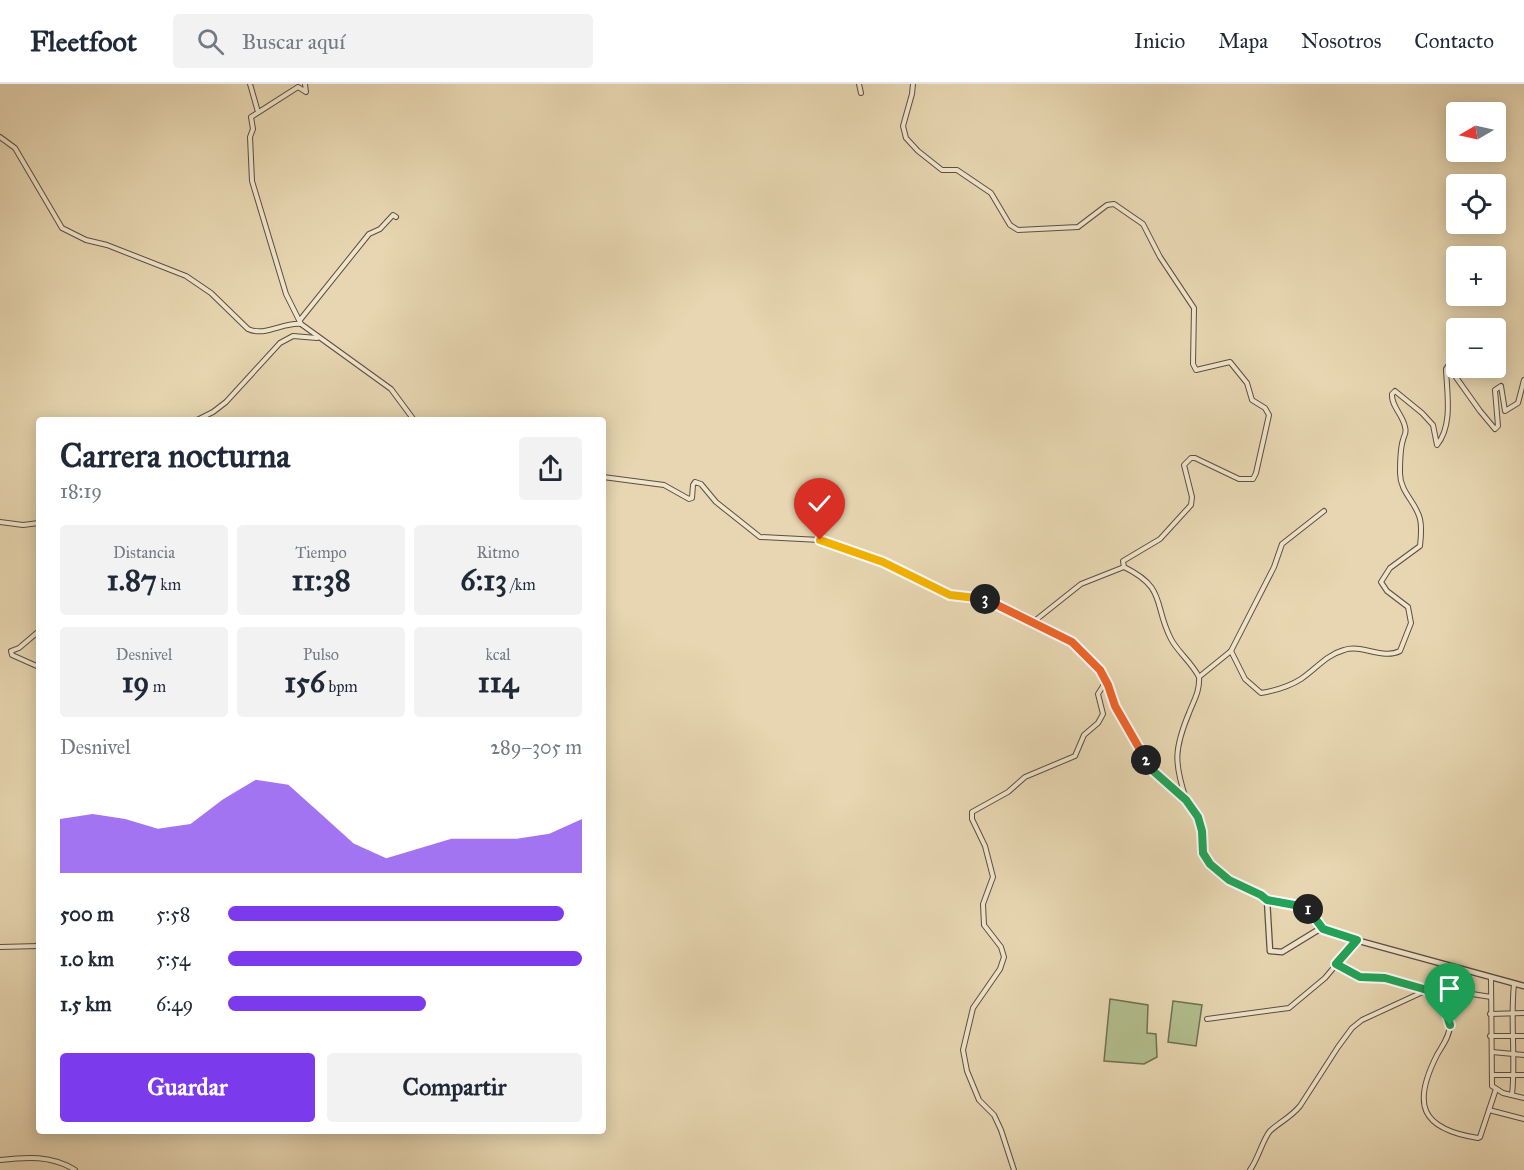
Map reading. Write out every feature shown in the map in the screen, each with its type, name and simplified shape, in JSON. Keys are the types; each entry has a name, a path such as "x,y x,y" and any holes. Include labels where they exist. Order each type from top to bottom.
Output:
{"street":[{"path":"250,84 258,112"},
{"path":"305,84 306,92 298,87 251,117 252,182 286,294 300,322 317,338 391,389 412,417"},
{"path":"859,84 861,93"},
{"path":"913,84 903,126 906,138 942,170 957,170 991,193 1010,225 1018,230 1078,227 1107,205 1114,204 1143,224 1160,257 1194,308 1193,364 1196,370 1230,362 1247,383 1252,400 1265,408 1269,415 1253,479 1239,479 1191,458 1184,465 1192,496 1191,505 1160,539 1123,561 1124,567"},
{"path":"0,137 15,148 62,228 86,240 107,245 186,276 211,292 248,329 254,332 300,322 369,234 380,229 393,215 396,217"},
{"path":"203,417 226,402 264,357 280,343 293,336 317,338"},
{"path":"1231,651 1245,679 1261,693 1300,680 1323,661 1343,650 1367,650 1392,654 1400,651 1411,623 1408,607 1387,591 1381,582 1390,568 1420,546 1421,531 1420,519 1415,507 1405,495 1400,474 1403,440 1406,432 1405,424 1393,404 1392,393 1395,391 1433,425 1437,445 1444,437 1447,424 1446,369 1448,366 1495,429 1498,426 1495,390 1501,386 1505,411 1518,403 1524,380"},
{"path":"606,477 664,485 689,499 692,498 695,482 701,484 716,502 760,537 820,540 883,562 950,595 982,597 1072,642 1100,670 1115,706 1151,769 1186,800"},
{"path":"1199,677 1231,651 1274,567 1282,544 1324,511"},
{"path":"0,522 23,525 36,523"},
{"path":"1032,623 1081,584 1124,567 1137,574 1153,588 1170,638 1199,677 1197,695 1186,718 1177,754 1177,772 1186,800 1201,824 1203,853 1210,864 1229,880 1267,900 1310,910 1323,929 1524,986"},
{"path":"36,634 19,648 11,651 12,655 36,666"},
{"path":"1014,1170 998,1123 979,1100 971,1081 963,1050 973,1008 1000,969 1004,957 1001,947 984,925 983,904 993,877 991,864 972,819 972,812 1008,792 1024,777 1075,756 1084,735 1098,723 1103,714 1098,694 1103,686 1108,685"},
{"path":"1267,900 1270,951 1282,952 1323,929"},
{"path":"1207,1020 1289,1008 1320,983 1357,940"},
{"path":"0,947 36,946"},
{"path":"1336,964 1360,977 1385,978 1427,990"},
{"path":"1491,978 1492,1086 1524,1098"},
{"path":"1512,1095 1515,1075 1511,1013 1514,984"},
{"path":"1250,1170 1260,1156 1269,1133 1293,1115 1338,1047 1358,1023 1397,1002 1427,990 1439,989 1491,997"},
{"path":"1439,989 1450,1025 1424,1084 1423,1105 1427,1115 1432,1121 1449,1130 1478,1138 1496,1089"},
{"path":"1490,1014 1524,1013"},
{"path":"1490,1036 1524,1036"},
{"path":"1492,1052 1524,1055"},
{"path":"1492,1075 1524,1075"},
{"path":"1489,1110 1524,1119"},
{"path":"0,1160 49,1159 60,1161 75,1170"}],"green space":[{"path":"1110,999 1148,1005 1147,1033 1156,1034 1157,1057 1144,1064 1104,1061"},
{"path":"1173,1001 1202,1005 1196,1046 1168,1042"}],"route":[{"path":"820,540 883,562 950,595 982,597 1072,642 1100,670 1115,706 1151,769 1186,800 1198,817 1202,831 1203,853 1210,864 1229,880 1267,900 1310,910 1323,929 1357,940 1336,964 1354,975 1385,978 1427,990 1439,989 1450,1025"}]}
